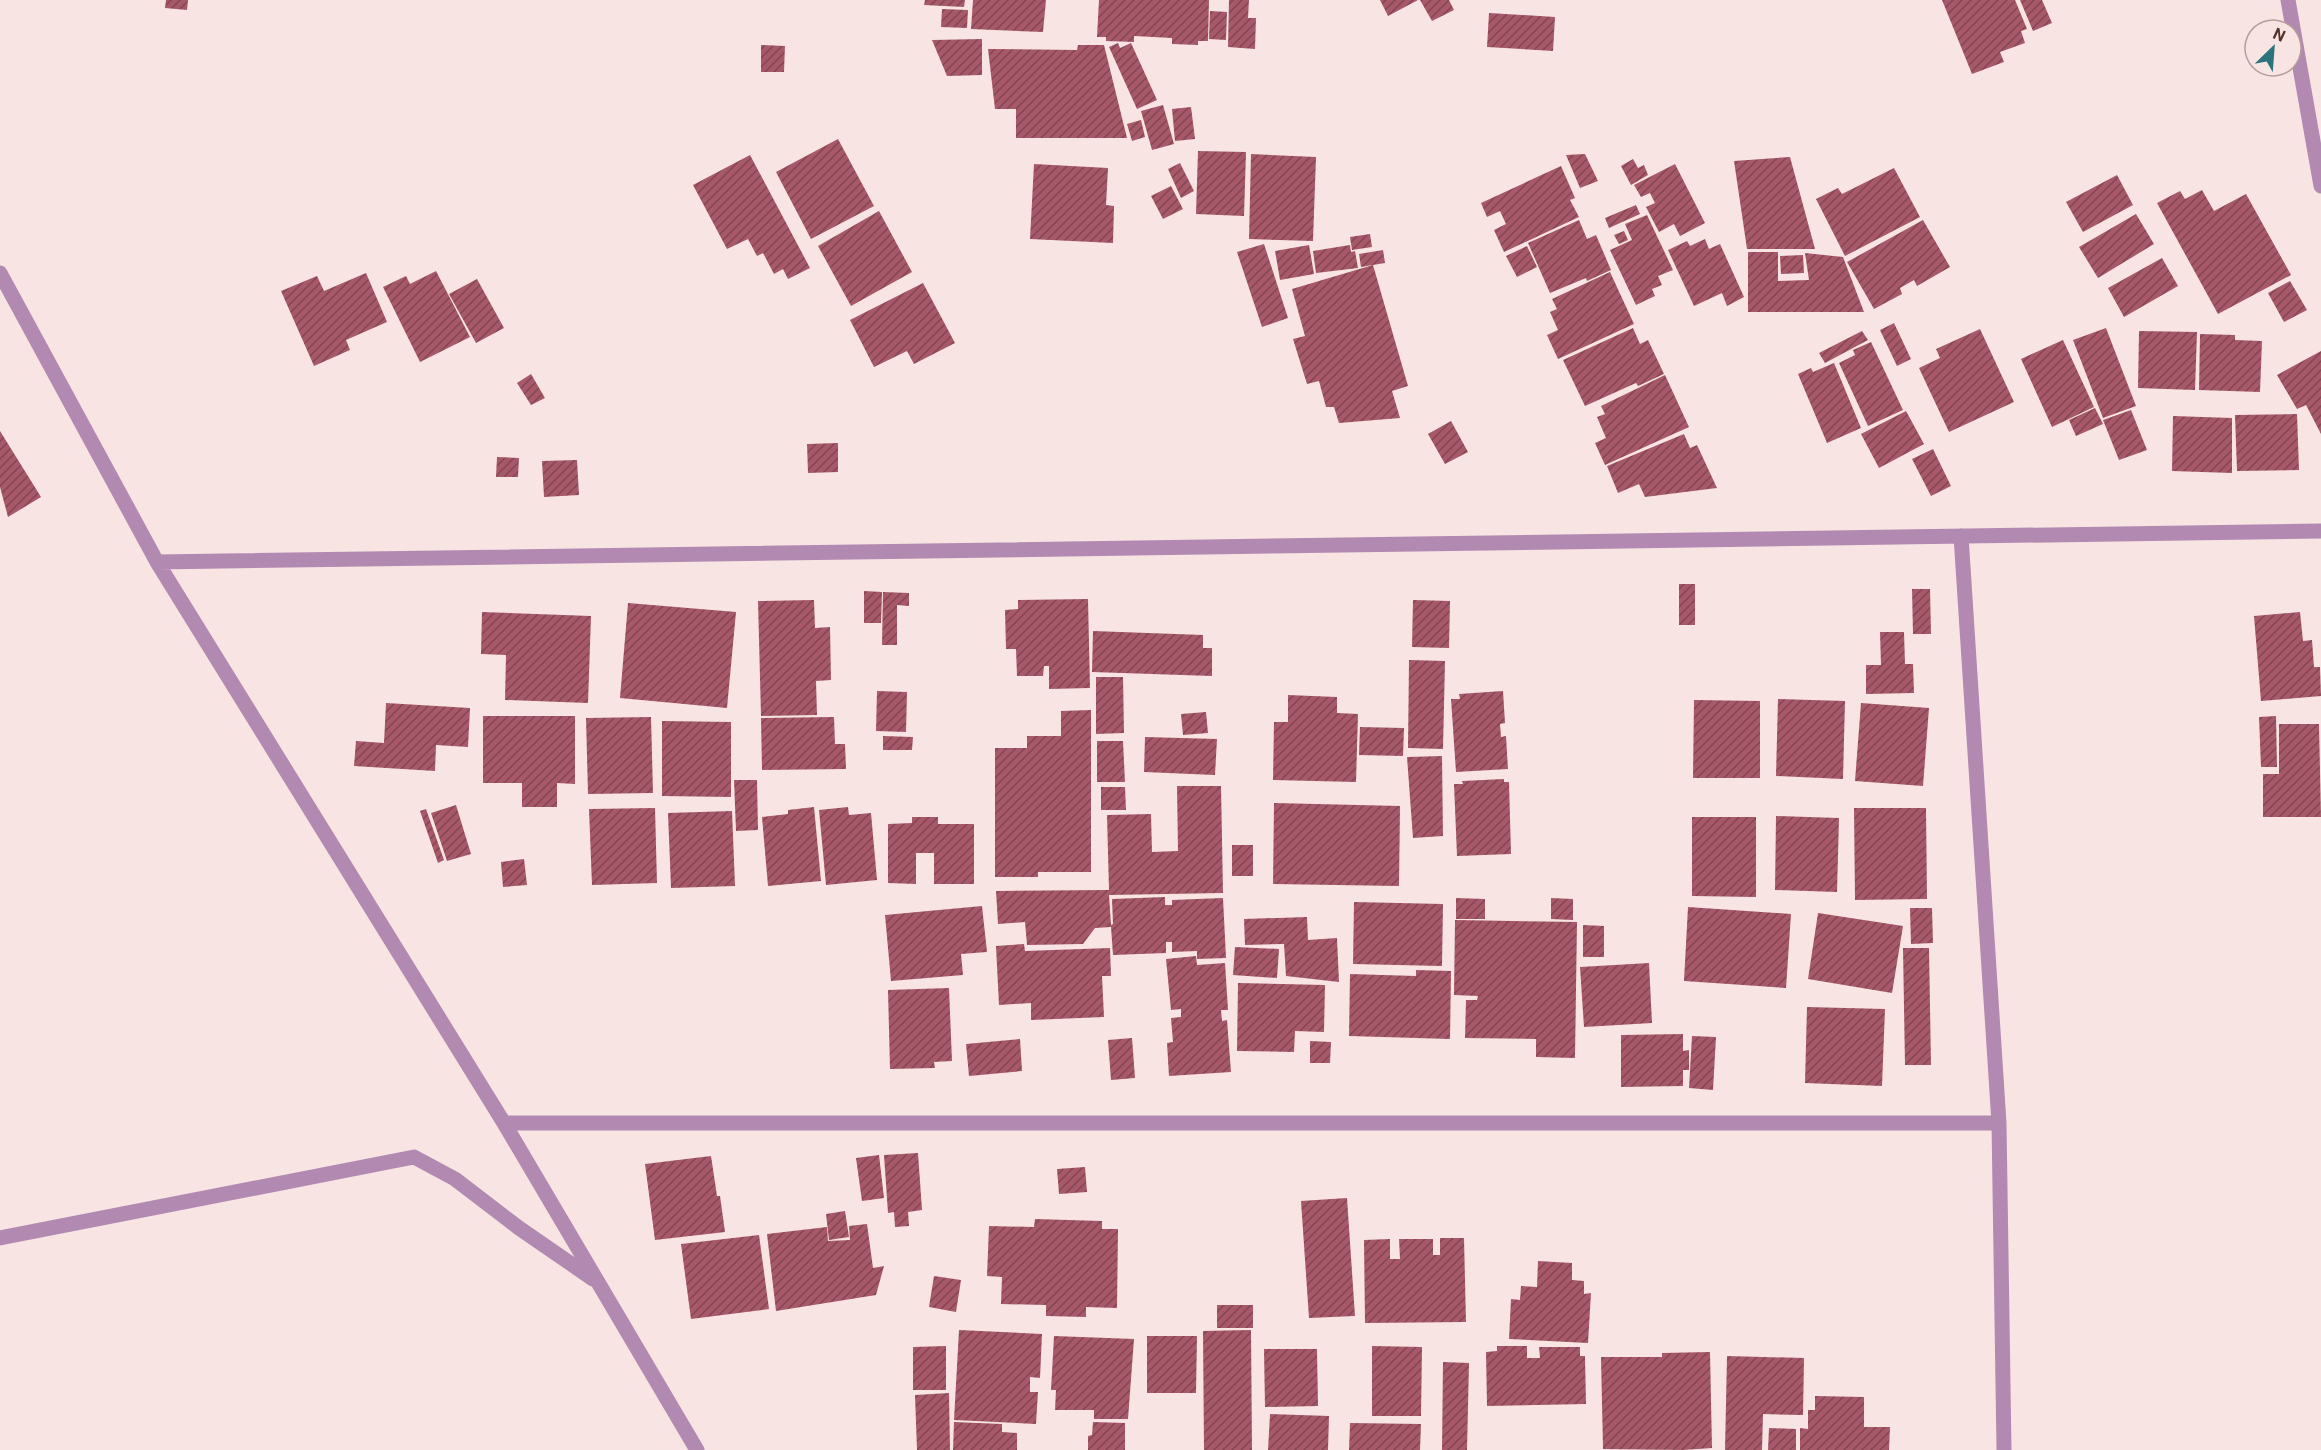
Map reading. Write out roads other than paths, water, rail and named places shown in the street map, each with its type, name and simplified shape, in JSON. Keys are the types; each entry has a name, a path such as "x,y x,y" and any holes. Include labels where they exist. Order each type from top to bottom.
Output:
{"street":[{"path":"2288,0 2321,186"},
{"path":"0,273 157,562 504,1123 697,1450"},
{"path":"157,562 2321,531"},
{"path":"1961,536 1999,1123 2004,1450"},
{"path":"504,1123 1999,1123"},
{"path":"0,1238 414,1157 455,1179 519,1228 598,1282"}]}
